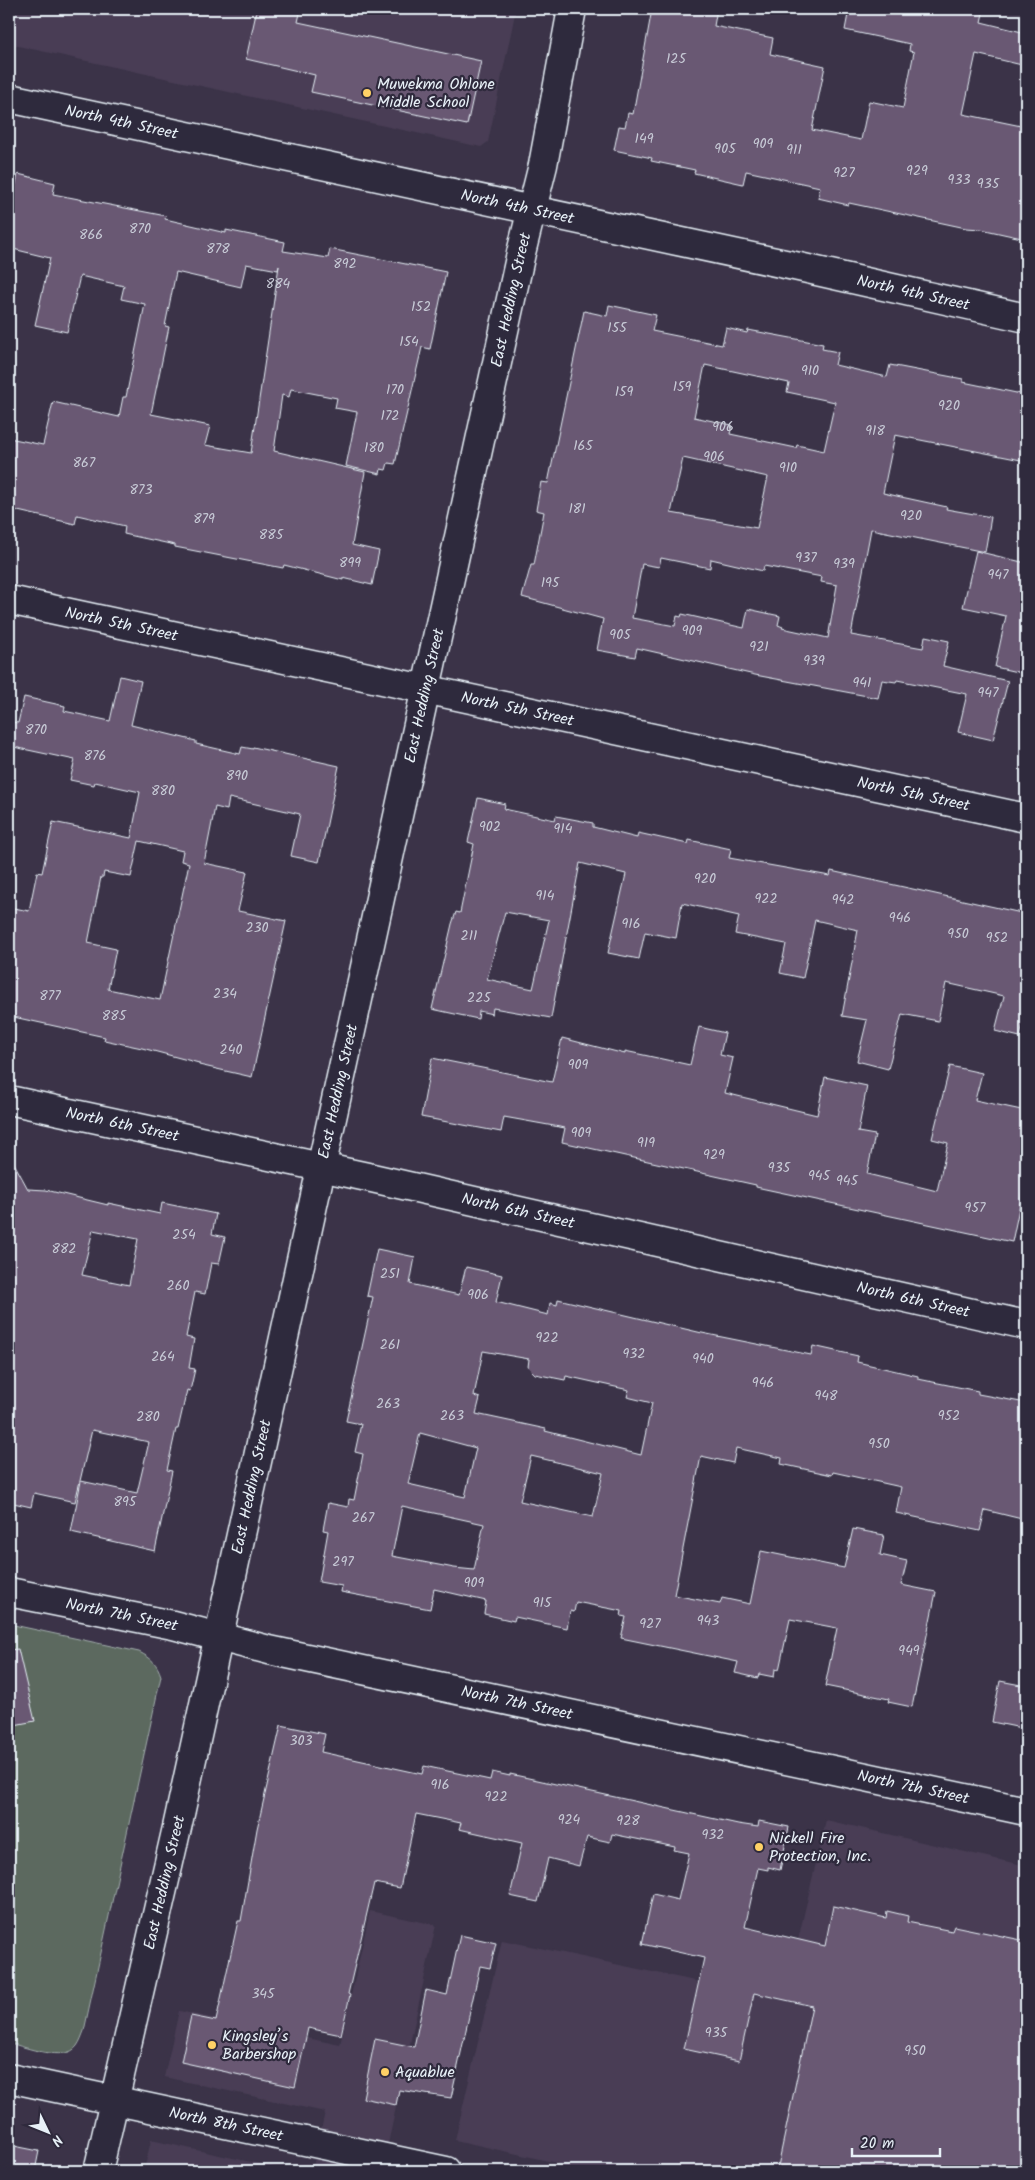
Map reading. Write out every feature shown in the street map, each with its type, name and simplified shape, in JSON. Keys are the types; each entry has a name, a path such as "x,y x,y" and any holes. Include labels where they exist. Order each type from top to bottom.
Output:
{"street":[{"name":"East Hedding Street","path":"98,2171 178,1823 517,270 544,158 572,9"},
{"name":"North 4th Street","path":"9,98 799,267 1026,318"},
{"name":"North 5th Street","path":"9,600 1026,818"},
{"name":"North 6th Street","path":"9,1100 321,1167 1026,1325"},
{"name":"North 7th Street","path":"9,1592 173,1625 278,1652 1026,1811"},
{"name":"North 8th Street","path":"9,2078 446,2171"}],"shaded area":[{"name":"Muwekma Ohlone Middle School","path":"9,9 516,9 488,142 481,147 9,44"},
{"path":"826,1820 1026,1866 1026,2171 556,2171 557,2163 455,2140 502,1940 784,2000"},
{"path":"370,1911 436,1925 382,2171 312,2171 325,2112 164,2077 179,2011 340,2045"},
{"path":"151,2140 292,2171 144,2171"}],"green space":[{"path":"9,1624 139,1652 153,1661 161,1676 84,2031 77,2046 71,2051 64,2053 55,2054 9,2043"}],"building":[{"path":"257,9 301,9 298,22 481,61 467,125 311,92 315,75 246,59"},
{"path":"652,9 717,9 714,26 773,38 770,54 825,66 812,130 861,140 869,101 903,108 914,52 909,51 910,44 845,30 849,9 984,9 981,22 1026,33 1026,66 976,54 963,114 1026,127 1026,239 818,198 820,187 746,171 743,184 694,173 695,170 651,161 652,158 614,150 619,126 625,127 628,113 633,114"},
{"path":"18,174 55,183 53,194 166,216 165,219 226,233 226,230 285,242 283,251 328,258 330,249 446,272 430,349 422,347 395,464 388,463 386,470 381,469 380,474 346,466 357,412 335,408 337,398 291,389 289,397 282,395 274,451 365,472 352,545 379,551 372,585 343,578 343,580 284,565 283,568 175,547 175,545 124,534 125,526 77,515 75,524 9,509 9,438 43,445 53,402 119,417 123,397 126,397 145,304 121,299 124,286 80,276 67,332 35,325 50,258 9,248 9,215","holes":["246,264 278,270 279,266 251,453 205,445 210,426 151,414 169,327 165,326 176,272 241,287"]},
{"path":"609,305 656,315 652,331 722,345 726,328 747,333 748,330 823,344 822,349 838,352 835,365 887,377 890,365 963,379 963,382 1026,395 1026,461 895,435 883,493 947,507 946,509 991,517 985,552 871,529 851,635 923,648 925,636 949,641 943,666 1008,681 993,740 958,732 967,694 897,680 896,682 882,680 878,698 755,675 637,648 635,657 597,650 603,619 522,597 531,565 534,565 544,512 536,510 541,482 548,483 584,311 607,316","holes":["705,365 789,383 787,392 835,402 824,451 797,445 796,448 730,434 732,425 694,417","683,458 768,477 757,528 671,513","661,558 710,568 711,559 763,571 764,566 822,577 821,582 837,585 828,638 782,628 778,625 780,616 748,609 744,628 682,614 681,617 677,616 675,626 632,618 642,564 659,567"]},
{"path":"976,551 1026,563 1026,674 995,667 1006,616 963,607"},
{"path":"120,676 141,681 131,725 196,741 196,744 240,754 242,747 253,749 253,747 339,766 319,862 291,856 300,814 229,798 227,810 215,807 204,863 247,872 238,911 286,921 252,1077 104,1040 105,1037 9,1016 9,907 29,911 37,872 42,873 53,822 131,838 140,792 95,782 94,785 70,780 75,760 9,746 13,722 18,723 24,697 65,706 64,711 110,721","holes":["139,841 183,851 181,861 189,863 160,1000 108,989 116,949 88,943 101,877 103,877 104,872 131,877"]},
{"path":"478,798 505,804 504,809 555,820 556,816 593,823 593,827 637,838 638,833 688,844 689,840 731,849 729,858 830,876 831,871 1026,914 1026,1010 1020,1037 995,1031 1004,996 946,983 938,1021 902,1014 888,1069 857,1061 867,1020 842,1016 858,930 815,920 803,978 780,973 786,944 735,934 739,916 682,903 676,938 645,932 639,959 608,953 626,874 580,863 551,1018 493,1008 492,1014 479,1011 478,1019 432,1009 452,924 456,912 460,913 474,844 468,842","holes":["505,912 549,920 533,989 487,979"]},
{"path":"699,1027 725,1033 720,1055 733,1058 725,1093 817,1115 825,1077 867,1086 858,1132 875,1135 867,1174 937,1191 948,1143 932,1139 950,1066 982,1073 975,1100 1026,1111 1026,1175 1012,1242 756,1187 756,1185 562,1142 565,1128 504,1117 501,1132 421,1117 432,1058 552,1082 562,1038 625,1054 625,1051 690,1065"},
{"path":"9,1154 28,1189 46,1190 108,1205 108,1203 160,1214 162,1203 216,1214 212,1234 225,1237 219,1264 211,1263 205,1294 195,1292 186,1337 194,1339 189,1368 195,1369 190,1391 187,1390 178,1429 176,1429 167,1470 172,1471 155,1551 71,1532 81,1481 137,1493 149,1442 92,1430 75,1502 34,1493 31,1507 9,1502","holes":["93,1230 138,1239 129,1285 82,1275"]},
{"path":"377,1249 415,1257 410,1284 459,1295 466,1267 502,1275 496,1302 548,1315 550,1303 557,1305 558,1299 702,1333 811,1355 813,1346 858,1356 857,1362 918,1376 918,1379 978,1391 978,1394 1026,1403 1026,1520 985,1510 980,1531 896,1513 901,1487 833,1472 832,1475 781,1464 782,1458 736,1448 733,1463 701,1456 674,1595 720,1604 722,1598 750,1604 761,1551 844,1568 853,1529 884,1535 880,1555 907,1561 901,1585 936,1592 912,1707 888,1702 889,1699 825,1686 837,1628 790,1619 779,1670 775,1669 774,1677 759,1674 758,1678 735,1673 738,1662 621,1638 626,1617 621,1616 622,1611 576,1602 574,1612 570,1611 567,1628 515,1617 514,1621 484,1614 486,1601 434,1589 430,1609 341,1592 342,1586 319,1582 328,1531 323,1530 328,1503 348,1507 349,1499 354,1500 363,1454 355,1452 361,1424 346,1421 373,1297 367,1296","holes":["483,1351 529,1359 528,1367 535,1374 565,1380 566,1376 629,1390 627,1397 652,1403 641,1455 545,1431 546,1429 476,1414 480,1398 474,1396","420,1433 476,1448 465,1497 408,1484","531,1456 603,1473 593,1517 520,1501","402,1506 484,1524 474,1570 392,1556"]},
{"path":"18,1649 35,1721 9,1726 9,1650"},
{"path":"1000,1681 1026,1686 1026,1729 992,1722"},
{"path":"281,1725 325,1734 321,1752 422,1774 424,1766 490,1780 492,1772 510,1776 510,1774 738,1824 758,1827 759,1821 789,1827 780,1870 768,1867 768,1870 758,1868 745,1927 825,1946 833,1906 886,1918 887,1911 908,1916 907,1922 952,1931 954,1926 1026,1941 1026,2160 1024,2171 777,2171 812,2006 754,1993 739,2061 684,2049 704,1958 642,1944 653,1894 678,1900 689,1853 674,1850 675,1847 612,1834 610,1842 587,1837 579,1866 548,1858 538,1902 510,1896 522,1843 459,1829 461,1823 416,1814 400,1888 374,1883 348,1994 350,1995 341,2035 308,2028 295,2087 181,2062 191,2016 216,2021 238,1921 241,1921 257,1829"},
{"path":"460,1935 496,1943 490,1968 480,1966 451,2098 399,2090 396,2105 363,2098 375,2039 414,2047 426,1990 447,1995"},
{"path":"9,2145 39,2151 35,2171 9,2171"}],"place":[{"name":"Muwekma Ohlone Middle School","path":"367,93"},
{"name":"Nickell Fire Protection, Inc.","path":"759,1847"},
{"name":"Kingsley’s Barbershop","path":"212,2045"},
{"name":"Aquablue","path":"385,2072"}]}
